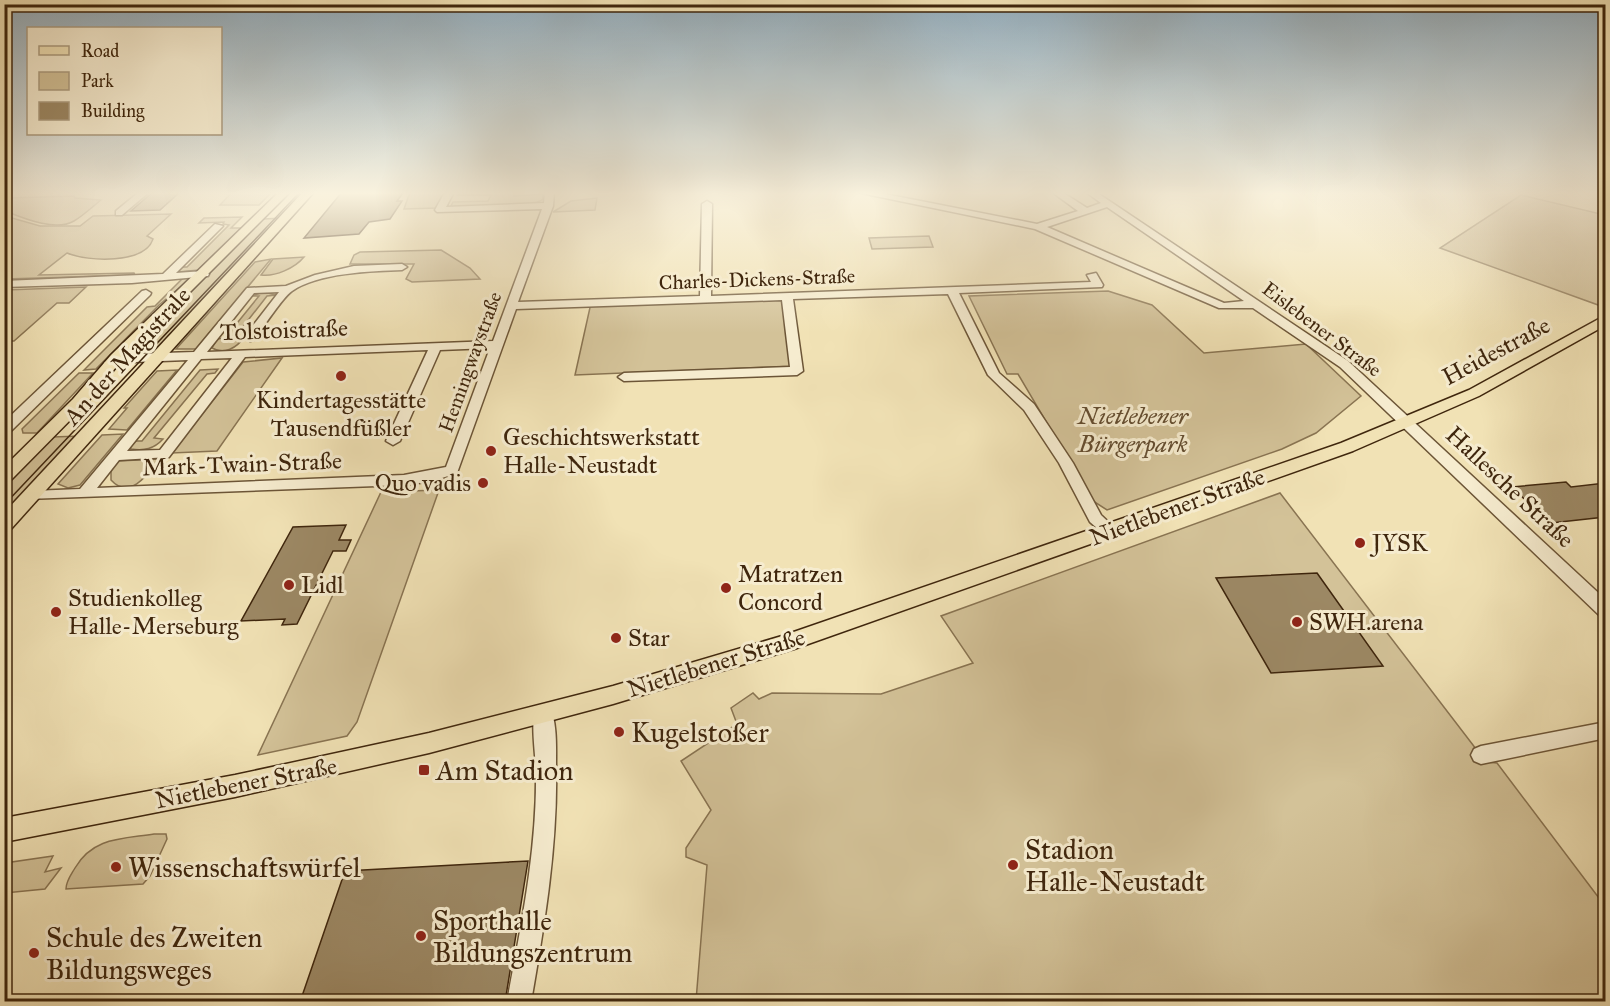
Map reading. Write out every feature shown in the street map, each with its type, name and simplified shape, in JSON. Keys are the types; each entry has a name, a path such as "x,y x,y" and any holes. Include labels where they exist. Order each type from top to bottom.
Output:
{"main road":[{"name":"An der Magistrale","path":"4,477 79,402 109,365 142,331 239,239"},
{"name":"An der Magistrale","path":"4,525 266,239"},
{"name":"Heidestraße","path":"1407,423 1474,393 1605,319"},
{"name":"Nietlebener Straße","path":"4,830 346,762 543,714 786,643 1110,531 1347,447 1407,423"}],"street":[{"path":"168,275 205,239"},
{"name":"Hemingwaystraße","path":"452,470 535,239"},
{"path":"705,299 706,239"},
{"path":"1066,239 1223,306 1258,304"},
{"name":"Eislebener Straße","path":"1160,239 1344,364 1407,423"},
{"path":"85,493 251,290 287,289 341,271 402,267"},
{"path":"4,284 132,280 168,275 204,274"},
{"name":"Charles-Dickens-Straße","path":"512,306 1098,285 1092,275"},
{"path":"250,337 287,289"},
{"path":"952,290 994,375 1029,407 1066,463 1095,518 1110,531"},
{"path":"7,426 146,293"},
{"path":"624,377 797,371 787,296"},
{"path":"134,358 142,331"},
{"name":"Tolstoistraße","path":"109,365 134,358 498,344"},
{"path":"393,441 435,346"},
{"path":"117,456 164,454 240,354"},
{"name":"Hallesche Straße","path":"1407,423 1605,610"},
{"name":"Mark-Twain-Straße","path":"32,495 404,480 452,470"},
{"path":"519,1002 545,849 548,790 543,714"},
{"path":"1481,755 1605,730"}],"green space":[{"path":"5,239 153,239 148,247 128,257 101,259 67,253 39,275 134,273 135,275 5,279"},
{"path":"215,239 230,239 199,270 178,272 179,267 187,267"},
{"path":"243,239 263,239 159,350 151,353 154,349 143,349 144,342"},
{"path":"869,239 930,239 933,247 872,249"},
{"path":"1454,239 1605,239 1606,300 1601,306 1440,248"},
{"path":"441,250 470,268 480,279 412,282 406,279 414,264 350,264 354,255 360,252"},
{"path":"304,257 284,271 272,275 261,275 273,259"},
{"path":"271,259 196,349 176,349 255,262"},
{"path":"184,277 191,278 159,305 96,369 84,370 147,307 155,306"},
{"path":"86,287 69,303 57,303 14,341 5,341 5,290"},
{"name":"Nietlebener Bürgerpark","path":"1108,291 1152,305 1204,353 1306,344 1361,396 1316,433 1282,449 1107,510 1093,501 1018,374 1007,374 969,296"},
{"path":"263,292 277,295 267,296 235,337 244,337 241,341 226,350 212,348 217,339 225,338 259,296 252,296"},
{"path":"787,296 796,366 575,375 591,303"},
{"path":"282,358 217,451 172,453 243,362"},
{"path":"218,369 215,373 207,374 154,438 163,439 160,442 149,449 131,449 129,446 132,441 142,441 200,370"},
{"path":"177,370 127,430 109,429 127,408 124,408 157,371"},
{"path":"79,373 93,373 37,433 23,433 22,429"},
{"path":"123,434 80,485 68,488 58,484 102,435"},
{"path":"81,436 5,518 5,486 52,437"},
{"path":"160,459 145,477 132,486 125,488 118,486 111,480 111,469 117,461"},
{"path":"439,490 357,722 347,736 258,755 381,492"},
{"path":"1280,493 1486,762 1497,763 1605,906 1605,1001 696,1001 707,865 686,857 686,848 711,810 681,761 737,724 731,708 753,693 759,699 772,693 881,694 973,663 941,616"},
{"path":"166,834 167,839 150,876 143,884 66,889 75,868 90,850 109,841"},
{"path":"53,856 45,872 61,868 45,889 5,893 5,863"}],"building":[{"path":"1566,482 1571,487 1605,483 1605,517 1551,523 1511,487"},
{"name":"Lidl","path":"346,525 339,540 351,540 346,551 333,551 297,624 282,625 285,619 241,621 293,527"},
{"name":"SWH.arena","path":"1317,573 1383,666 1271,673 1216,578"},
{"name":"Sporthalle Bildungszentrum","path":"528,861 505,1002 300,1002 345,871"}],"tram line":[{"path":"4,505 256,239"}],"place":[{"name":"Kindertagesstätte Tausendfüßler","path":"341,376"},
{"name":"Geschichtswerkstatt Halle-Neustadt","path":"491,451"},
{"name":"Quo vadis","path":"483,483"},
{"name":"JYSK","path":"1360,543"},
{"name":"Lidl","path":"289,585"},
{"name":"Matratzen Concord","path":"726,588"},
{"name":"Studienkolleg Halle-Merseburg","path":"56,612"},
{"name":"SWH.arena","path":"1297,622"},
{"name":"Star","path":"616,638"},
{"name":"Kugelstoßer","path":"619,732"},
{"name":"Am Stadion","path":"424,770"},
{"name":"Stadion Halle-Neustadt","path":"1013,865"},
{"name":"Wissenschaftswürfel","path":"116,867"},
{"name":"Sporthalle Bildungszentrum","path":"421,936"},
{"name":"Schule des Zweiten Bildungsweges","path":"34,953"}]}
